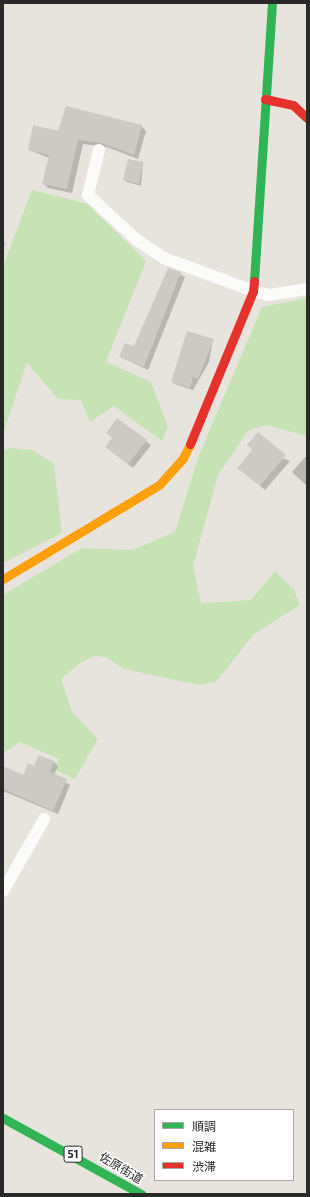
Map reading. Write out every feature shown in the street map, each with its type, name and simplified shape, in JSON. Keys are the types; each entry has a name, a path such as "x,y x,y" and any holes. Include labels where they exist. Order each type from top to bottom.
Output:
{"main road":[{"path":"3,579 159,485 183,458 235,342 253,291 272,3"},
{"path":"265,99 292,105 307,118"},
{"name":"佐原街道","path":"3,1118 141,1194"}],"lane":[{"path":"99,150 88,195 137,240 164,258 253,291 269,295 307,289"},
{"path":"3,891 44,819"}],"green space":[{"path":"32,190 88,204 146,261 106,362 151,382 168,427 162,441 114,406 90,422 81,400 58,399 27,363 3,434 3,266"},
{"path":"307,298 307,436 266,425 248,431 218,475 193,566 201,603 251,600 275,571 294,590 300,605 254,634 216,682 199,685 124,669 106,657 94,656 80,663 61,679 72,712 98,739 75,779 55,770 59,759 20,742 3,753 3,595 82,548 132,550 175,532 199,455 262,307"},
{"path":"11,448 32,450 54,464 62,533 3,563 3,450"}],"building":[{"path":"66,106 142,125 134,155 101,143 78,140 67,189 42,184 49,155 28,150 33,125 58,131"},
{"path":"128,159 143,162 139,184 123,180"},
{"path":"168,268 181,272 144,367 119,357 125,343 134,346"},
{"path":"187,331 214,339 198,379 193,377 190,388 171,382"},
{"path":"117,418 147,440 128,464 105,447 112,438 106,433"},
{"path":"258,432 286,455 260,486 237,468 253,449 247,445"},
{"path":"39,755 54,761 50,772 67,779 53,811 3,789 3,766 23,775 28,763 34,766"}],"traffic: fast":[{"path":"254,281 272,3"},
{"path":"3,1118 141,1194"}],"traffic: slow":[{"path":"3,579 159,485 183,458 190,444"}],"traffic: jam":[{"path":"265,99 293,105 307,118"},
{"path":"190,444 253,291 254,281"}]}
